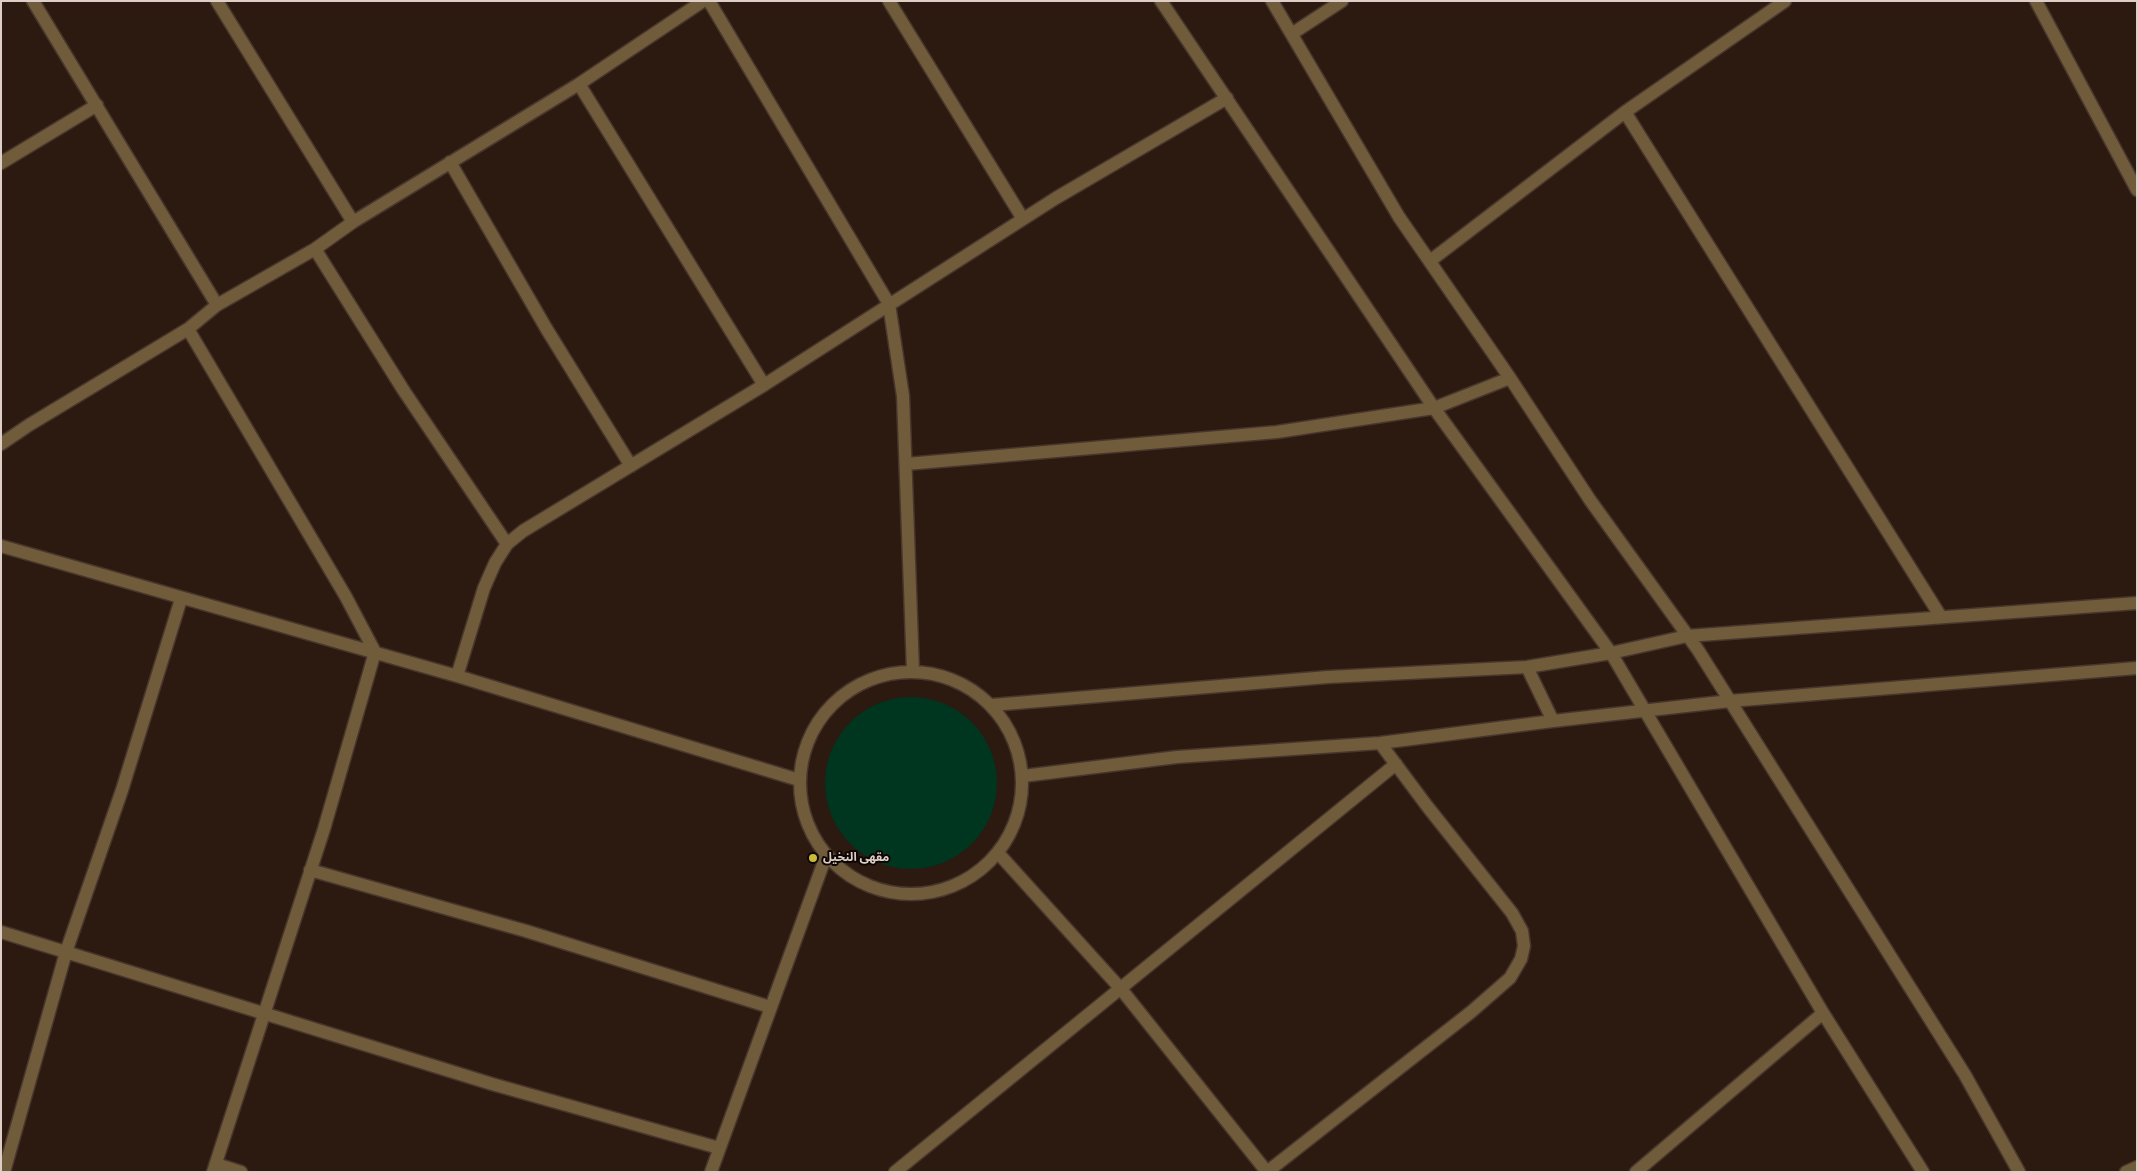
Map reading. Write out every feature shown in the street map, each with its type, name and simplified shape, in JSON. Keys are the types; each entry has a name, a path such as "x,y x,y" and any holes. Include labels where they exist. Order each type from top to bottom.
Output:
{"street":[{"path":"33,1 217,306"},
{"path":"217,1 353,222"},
{"path":"1,444 29,424 188,329 217,306 315,249 353,222 579,84 703,1"},
{"path":"709,1 889,304 903,396 913,671"},
{"path":"889,1 1023,218"},
{"path":"1161,1 1434,408 1611,653 1647,711 1823,1013 1923,1172"},
{"path":"1272,1 1293,33 1400,217 1510,378 1590,500 1687,636 1730,701 1965,1075 2019,1172"},
{"path":"1293,33 1342,1"},
{"path":"1430,261 1625,112 1785,1"},
{"path":"2036,1 2137,190"},
{"path":"579,84 764,385"},
{"path":"457,676 484,588 495,562 507,544 523,531 764,385 1023,218 1227,98"},
{"path":"1,162 97,105"},
{"path":"1625,112 1941,617"},
{"path":"450,162 546,328 631,466"},
{"path":"315,249 404,391 507,544"},
{"path":"188,329 346,597 375,652 310,870 214,1168 241,1172"},
{"path":"906,464 1277,432 1434,408 1510,378"},
{"path":"1,546 180,599 457,676 799,780"},
{"path":"4,1172 66,952 122,790 180,599"},
{"path":"992,705 1328,677 1527,667 1611,653 1687,636 2137,603"},
{"path":"1527,667 1553,721"},
{"path":"1023,776 1177,757 1380,743 1730,701 2137,668"},
{"path":"913,671 956,681 992,705 1014,738 1023,776 1019,817 1000,854 961,884 914,896 865,885 826,856 805,821 799,780 808,738 834,702 870,679 913,671"},
{"path":"1000,854 1121,989 1267,1172 1471,1012 1510,978 1521,960 1524,946 1522,932 1512,913 1380,743"},
{"path":"895,1172 1396,764"},
{"path":"711,1172 826,856"},
{"path":"310,870 526,931 770,1006"},
{"path":"1,932 264,1015 492,1084 719,1148"},
{"path":"1636,1172 1823,1013"},
{"path":"2126,1172 2137,1167"}],"green space":[{"path":"903,697 919,697 952,707 972,722 987,742 995,766 997,783 995,800 987,824 972,844 952,859 936,865 919,869 903,869 870,859 845,838 835,824 829,808 825,791 825,775 835,742 856,717 870,707 886,701"}],"place":[{"name":"مقهى النخيل","path":"813,858"}]}
